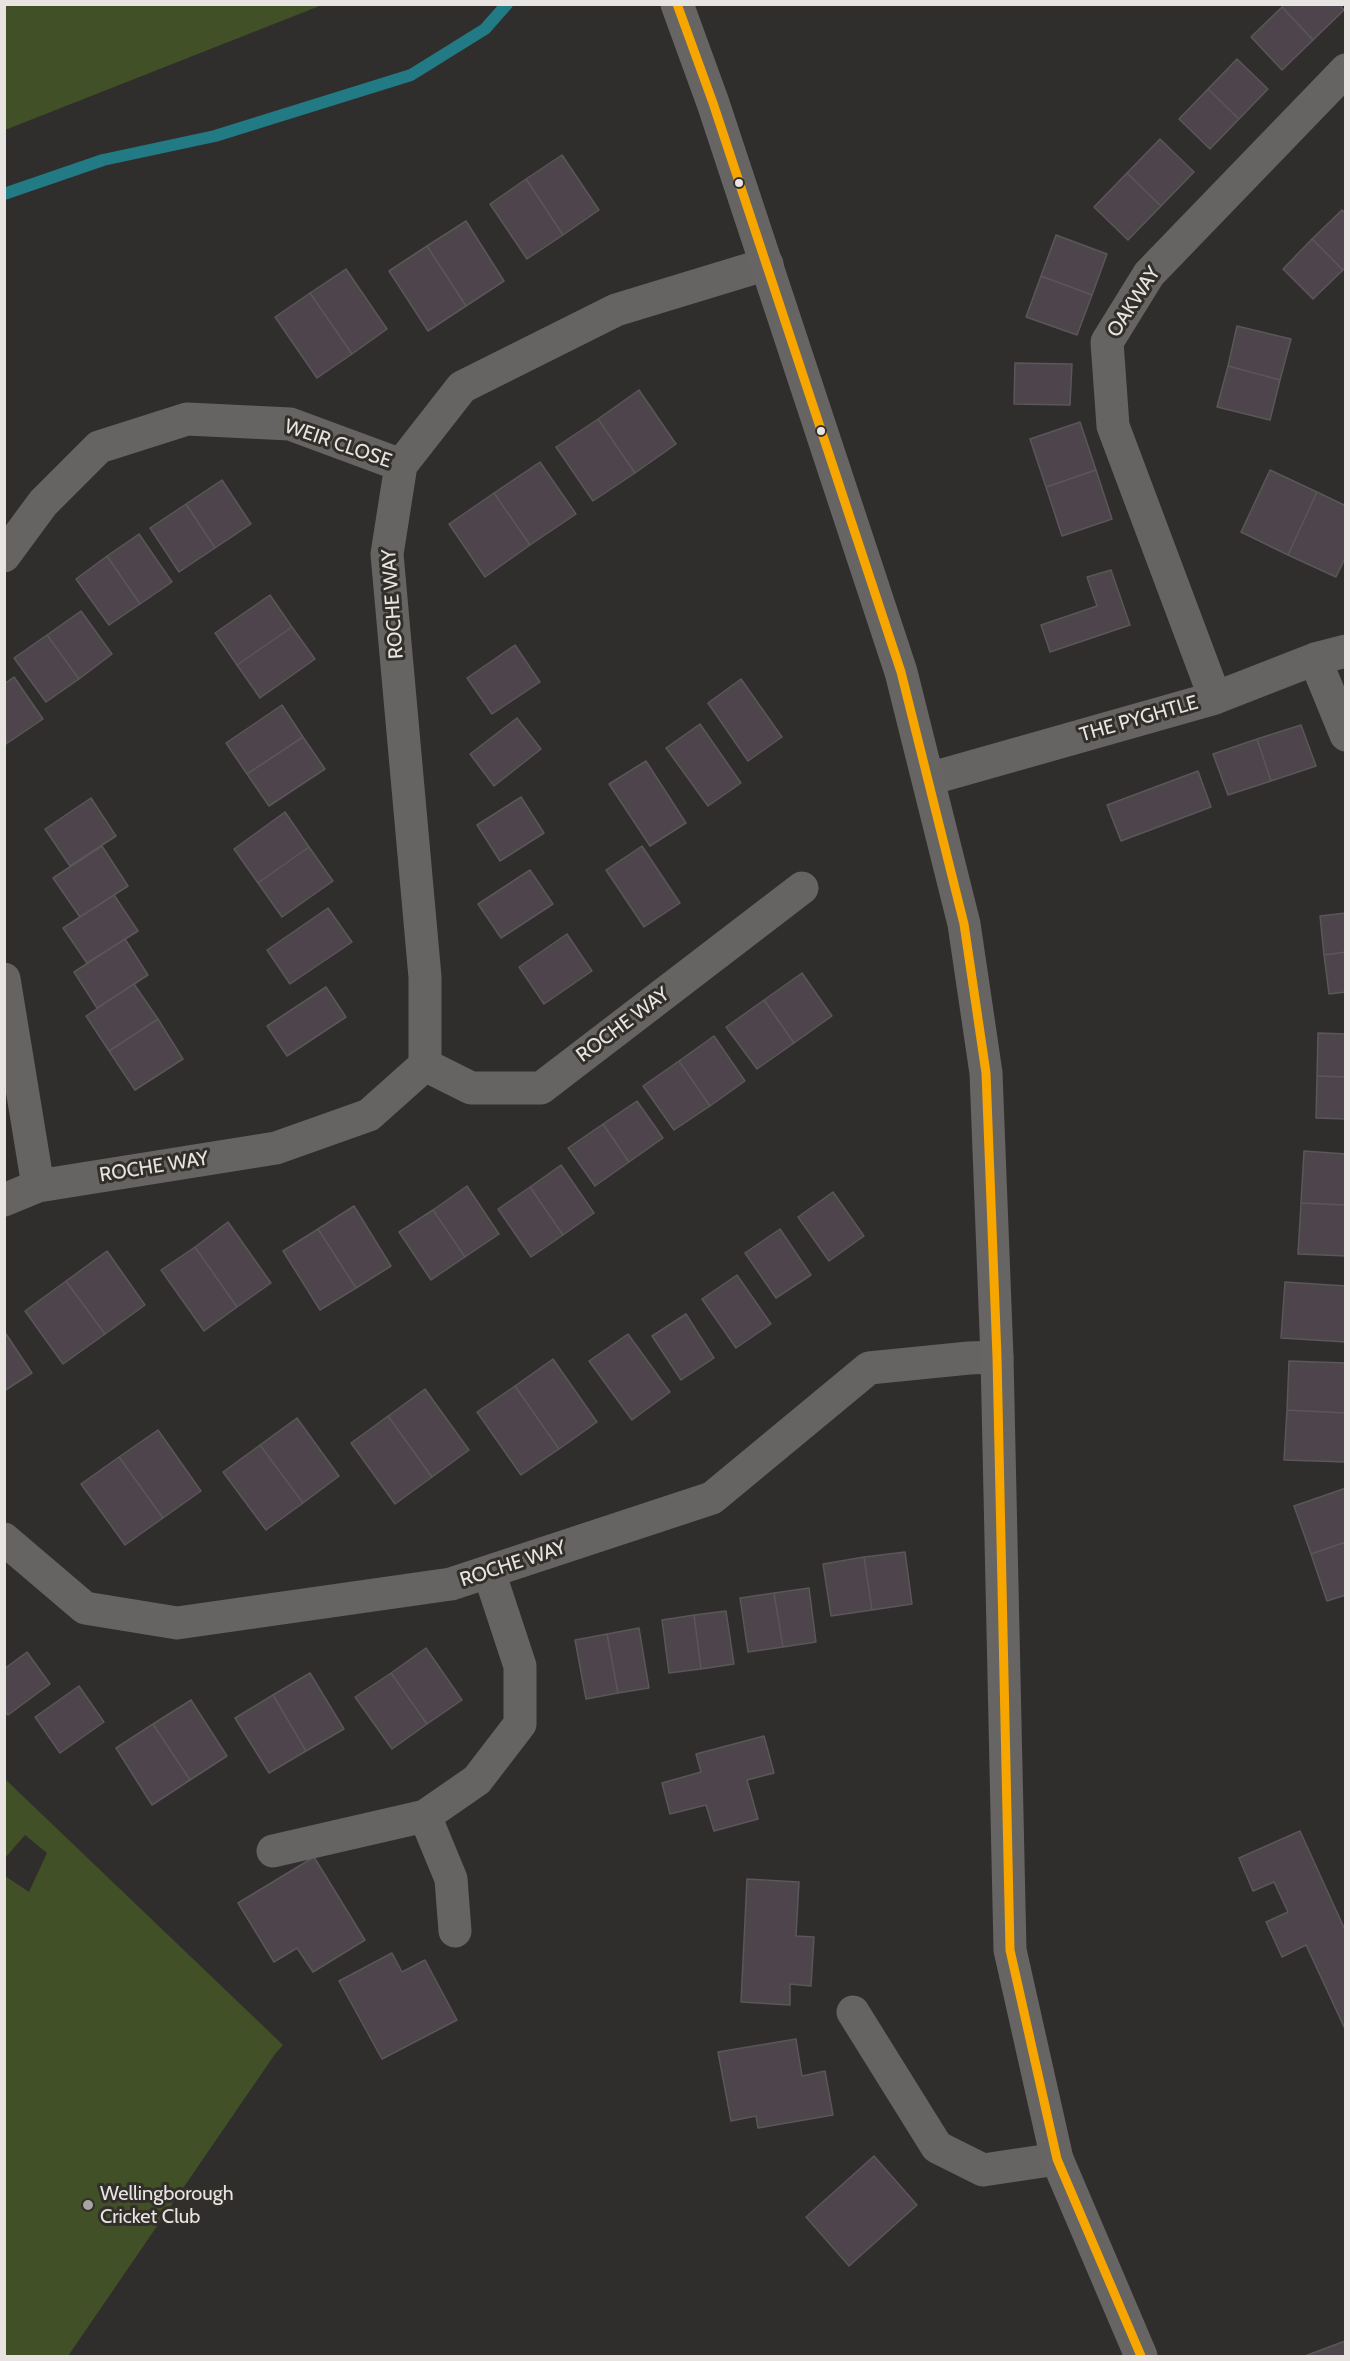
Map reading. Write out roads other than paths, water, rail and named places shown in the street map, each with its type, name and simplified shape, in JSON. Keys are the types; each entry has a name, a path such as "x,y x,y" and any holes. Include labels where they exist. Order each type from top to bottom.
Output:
{"main road":[{"path":"677,4 767,264 901,672 964,924 986,1073 997,1357 1010,1950 1057,2159 1141,2356"}],"street":[{"name":"OAKWAY","path":"1215,698 1113,426 1107,342 1149,273 1346,70"},
{"name":"ROCHE WAY","path":"4,1200 38,1186 276,1148 369,1116 424,1065 424,977 387,554 401,465 462,387 616,310 767,264"},
{"name":"WEIR CLOSE","path":"4,556 43,503 99,447 187,419 290,424 401,465"},
{"name":"THE PYGHTLE","path":"929,779 1215,698 1315,659 1346,651"},
{"path":"1315,659 1346,735"},
{"name":"ROCHE WAY","path":"424,1065 471,1088 541,1088 802,888"},
{"path":"4,979 38,1186"},
{"name":"ROCHE WAY","path":"4,1539 85,1608 177,1623 451,1584 712,1498 869,1368 997,1357"},
{"path":"273,1851 425,1816 477,1780 520,1724 520,1666 489,1572"},
{"path":"425,1816 452,1879 454,1930"},
{"path":"853,2012 937,2146 983,2170 1057,2159"}],"waterway":[{"path":"4,194 103,160 215,136 411,75 485,29 507,4"}],"place":[{"name":"Wellingborough Cricket Club","path":"88,2205"}]}
